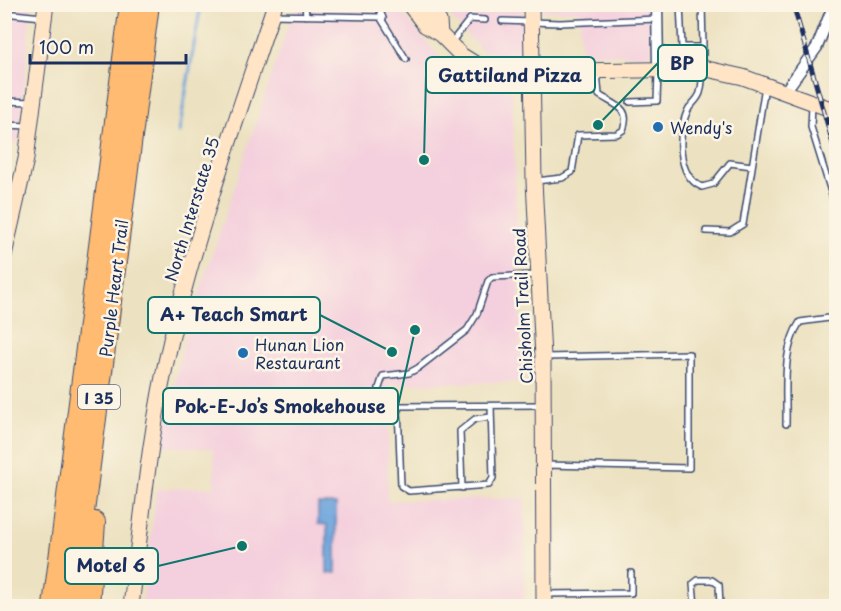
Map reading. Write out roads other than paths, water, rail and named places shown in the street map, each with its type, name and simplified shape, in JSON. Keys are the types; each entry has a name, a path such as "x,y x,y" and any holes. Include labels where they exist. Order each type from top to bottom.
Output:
{"highway":[{"name":"Purple Heart Trail","path":"53,606 93,278 130,4"},
{"name":"Purple Heart Trail","path":"72,606 149,4"},
{"path":"89,606 95,520 116,362 126,188"},
{"path":"40,606 64,426 93,278"}],"main road":[{"path":"409,4 425,25 477,65 506,72 704,68 743,77 837,111"},
{"path":"427,4 439,21 445,39"},
{"name":"Chisholm Trail Road","path":"531,4 534,181 543,357 544,600"},
{"name":"North Interstate 35","path":"131,606 159,397 172,339 206,216 273,10"},
{"path":"4,255 26,159 45,11"}],"street":[{"path":"657,4 658,68"},
{"path":"784,93 817,47 834,4"}],"lane":[{"path":"305,4 306,16"},
{"path":"377,4 406,59"},
{"path":"680,4 682,47 703,47"},
{"path":"702,4 704,68 699,95 689,109 683,127 683,160 687,176 694,184 702,187 713,184 730,163 752,166"},
{"path":"273,10 306,16 374,16 384,20"},
{"path":"4,13 45,11"},
{"path":"502,21 657,19"},
{"path":"445,39 470,20 485,20"},
{"path":"630,102 657,100 658,68"},
{"path":"534,181 562,177 572,172 576,161 578,135 617,134 623,130 625,111 622,107 599,95 597,70"},
{"path":"706,231 730,232 743,224 765,85"},
{"path":"4,101 33,102"},
{"path":"813,103 811,127 837,208"},
{"path":"4,125 30,126"},
{"path":"379,388 382,376 409,373 467,330 474,322 488,281 492,278 539,274"},
{"path":"786,424 787,362 791,335 800,322 837,317"},
{"path":"543,357 689,354 689,468 545,465"},
{"path":"491,406 493,478 484,487 409,490 401,486 398,406 544,405"},
{"path":"462,488 460,431 475,419 491,417"},
{"path":"544,600 631,593 631,573"},
{"path":"695,606 693,584 698,580 712,580 719,585 720,606"}],"water":[{"path":"318,504 336,504 336,573 327,573 327,525 318,524"}],"waterway":[{"path":"179,132 201,4"}],"railway":[{"path":"793,4 836,154"}],"place":[{"name":"BP","path":"598,125"},
{"name":"Wendy's","path":"658,127"},
{"name":"Gattiland Pizza","path":"424,160"},
{"name":"Pok-E-Jo’s Smokehouse","path":"415,330"},
{"name":"A+ Teach Smart","path":"392,352"},
{"name":"Hunan Lion Restaurant","path":"243,353"},
{"name":"Motel 6","path":"242,546"}]}
